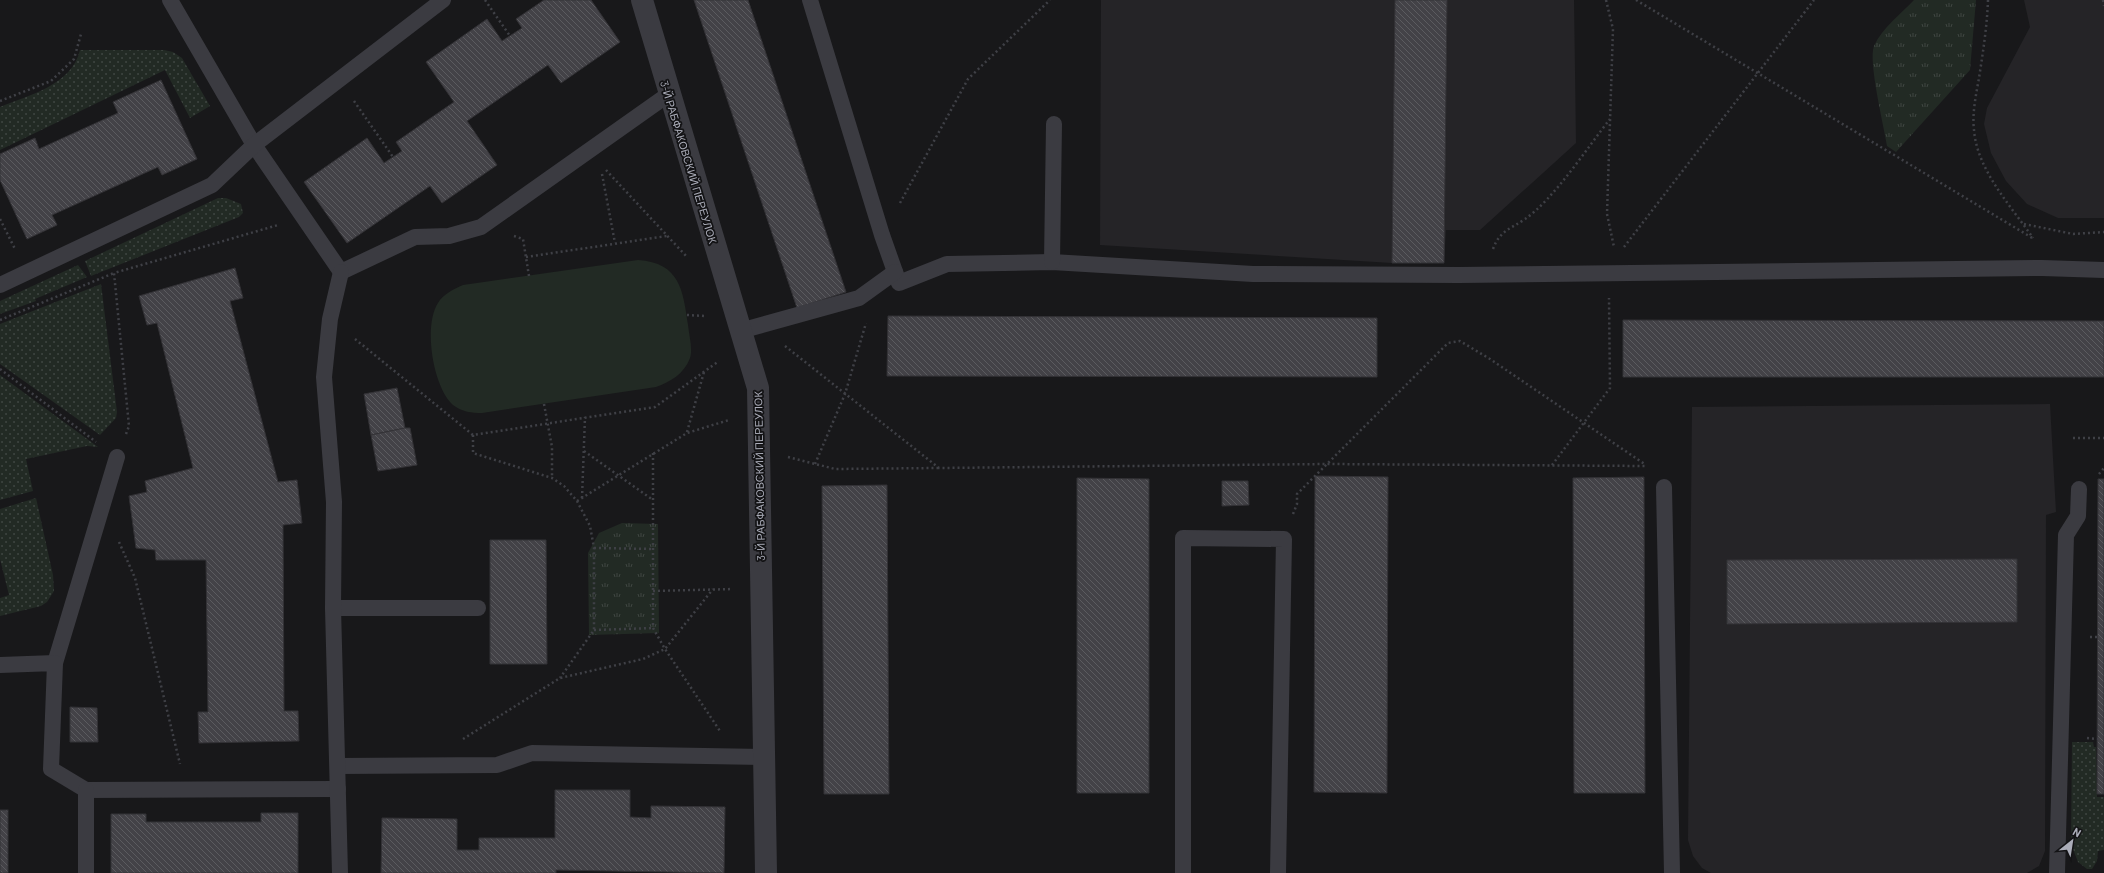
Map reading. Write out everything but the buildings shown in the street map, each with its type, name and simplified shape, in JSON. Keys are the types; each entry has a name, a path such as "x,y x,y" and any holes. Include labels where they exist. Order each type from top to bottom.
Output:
{"street":[{"name":"3-Й РАБФАКОВСКИЙ ПЕРЕУЛОК","path":"642,0 726,285 748,333 758,388 766,873"}],"lane":[{"path":"170,0 254,145 341,272 330,319 324,377 334,502 333,608 340,873"},
{"path":"0,285 212,185 254,145 443,0"},
{"path":"810,0 882,235 899,283 947,264 1052,262 1253,274 1483,274 2060,269 2104,270"},
{"path":"341,272 415,238 450,236 481,226 669,94"},
{"path":"1052,262 1054,124"},
{"path":"748,333 859,298 895,272"},
{"path":"117,457 56,663 51,770 86,790 183,788 338,789"},
{"path":"1664,487 1672,873"},
{"path":"2057,873 2066,535 2078,516 2079,489"},
{"path":"1184,873 1183,538 1284,539 1278,873"},
{"path":"333,608 478,608"},
{"path":"0,665 56,663"},
{"path":"338,766 497,765 532,753 737,756 763,758"},
{"path":"86,790 86,873"}],"path":[{"path":"485,0 510,36"},
{"path":"882,235 968,79 1050,0"},
{"path":"1606,0 1613,29 1607,214 1616,257"},
{"path":"1636,0 2034,239"},
{"path":"1602,272 1616,257 1814,0"},
{"path":"1988,0 1987,26 1975,104 1974,130 1980,153 1991,176 2023,224 2060,269"},
{"path":"2103,0 2104,6"},
{"path":"0,102 51,81 74,59 81,34"},
{"path":"339,80 393,157"},
{"path":"1483,274 1496,241 1507,228 1526,219 1553,192 1610,118"},
{"path":"583,153 600,163 706,277 726,285"},
{"path":"600,163 615,244"},
{"path":"0,320 114,273 304,218"},
{"path":"0,219 26,272"},
{"path":"2023,224 2074,234 2104,232"},
{"path":"481,226 523,238 529,276"},
{"path":"526,257 668,236"},
{"path":"0,369 117,457 130,426 114,273"},
{"path":"815,464 845,394 878,284"},
{"path":"1552,465 1610,388 1609,295"},
{"path":"330,319 473,435 655,407 704,372 748,333 845,394 939,468"},
{"path":"1284,539 1297,504 1297,494 1448,343 1460,340 1647,466 1664,487"},
{"path":"687,433 704,372"},
{"path":"544,404 552,447 552,478"},
{"path":"577,501 687,433 758,411"},
{"path":"582,498 585,417"},
{"path":"473,435 473,453 552,478 564,486 577,501 590,526 594,548 594,630 560,678"},
{"path":"2073,438 2104,438"},
{"path":"758,449 835,469 1327,464 1647,466"},
{"path":"584,451 653,500"},
{"path":"654,453 653,628 664,649 737,756"},
{"path":"102,505 135,578 178,752 183,788"},
{"path":"594,548 654,549"},
{"path":"653,591 761,589"},
{"path":"440,765 459,742 560,678 643,658 664,649 713,590"},
{"path":"594,630 653,628"}],"shaded area":[{"path":"1101,0 1574,0 1576,143 1480,230 1446,230 1444,263 1392,263 1100,245"},
{"path":"2024,0 2104,0 2104,218 2058,218 2027,204 2006,181 1991,153 1984,124 1987,108 2030,27"},
{"path":"2050,404 2056,512 2046,515 2045,851 2039,866 2027,873 1711,873 1702,868 1693,856 1688,840 1692,407"}],"green space":[{"path":"1914,0 1976,0 1970,70 1896,152 1887,146 1877,94 1873,54 1877,39"},
{"path":"80,50 164,50 173,52 182,58 210,106 190,118 165,70 0,150 0,107 36,93 59,80 68,72 75,62"},
{"path":"218,198 226,198 241,204 243,213 239,217 91,276 85,261"},
{"path":"638,260 652,262 663,266 677,280 681,290 686,312 691,350 690,358 687,364 676,377 656,387 482,413 463,411 453,405 446,396 440,385 432,356 431,326 438,303 446,294 463,285"},
{"path":"78,265 87,277 35,299 36,301 0,314 0,301"},
{"path":"101,284 117,412 116,418 100,435 0,364 0,324"},
{"path":"0,375 98,447 87,446 26,459 33,491 0,500"},
{"path":"36,498 53,575 54,591 47,602 41,606 0,616 0,598 9,595 0,559 0,509"},
{"path":"622,523 658,524 659,633 589,635 588,553 599,533"},
{"path":"2072,742 2093,742 2094,747 2096,747 2097,797 2104,797 2104,850 2098,851 2097,861 2092,869 2087,869 2078,862 2071,844"}]}
